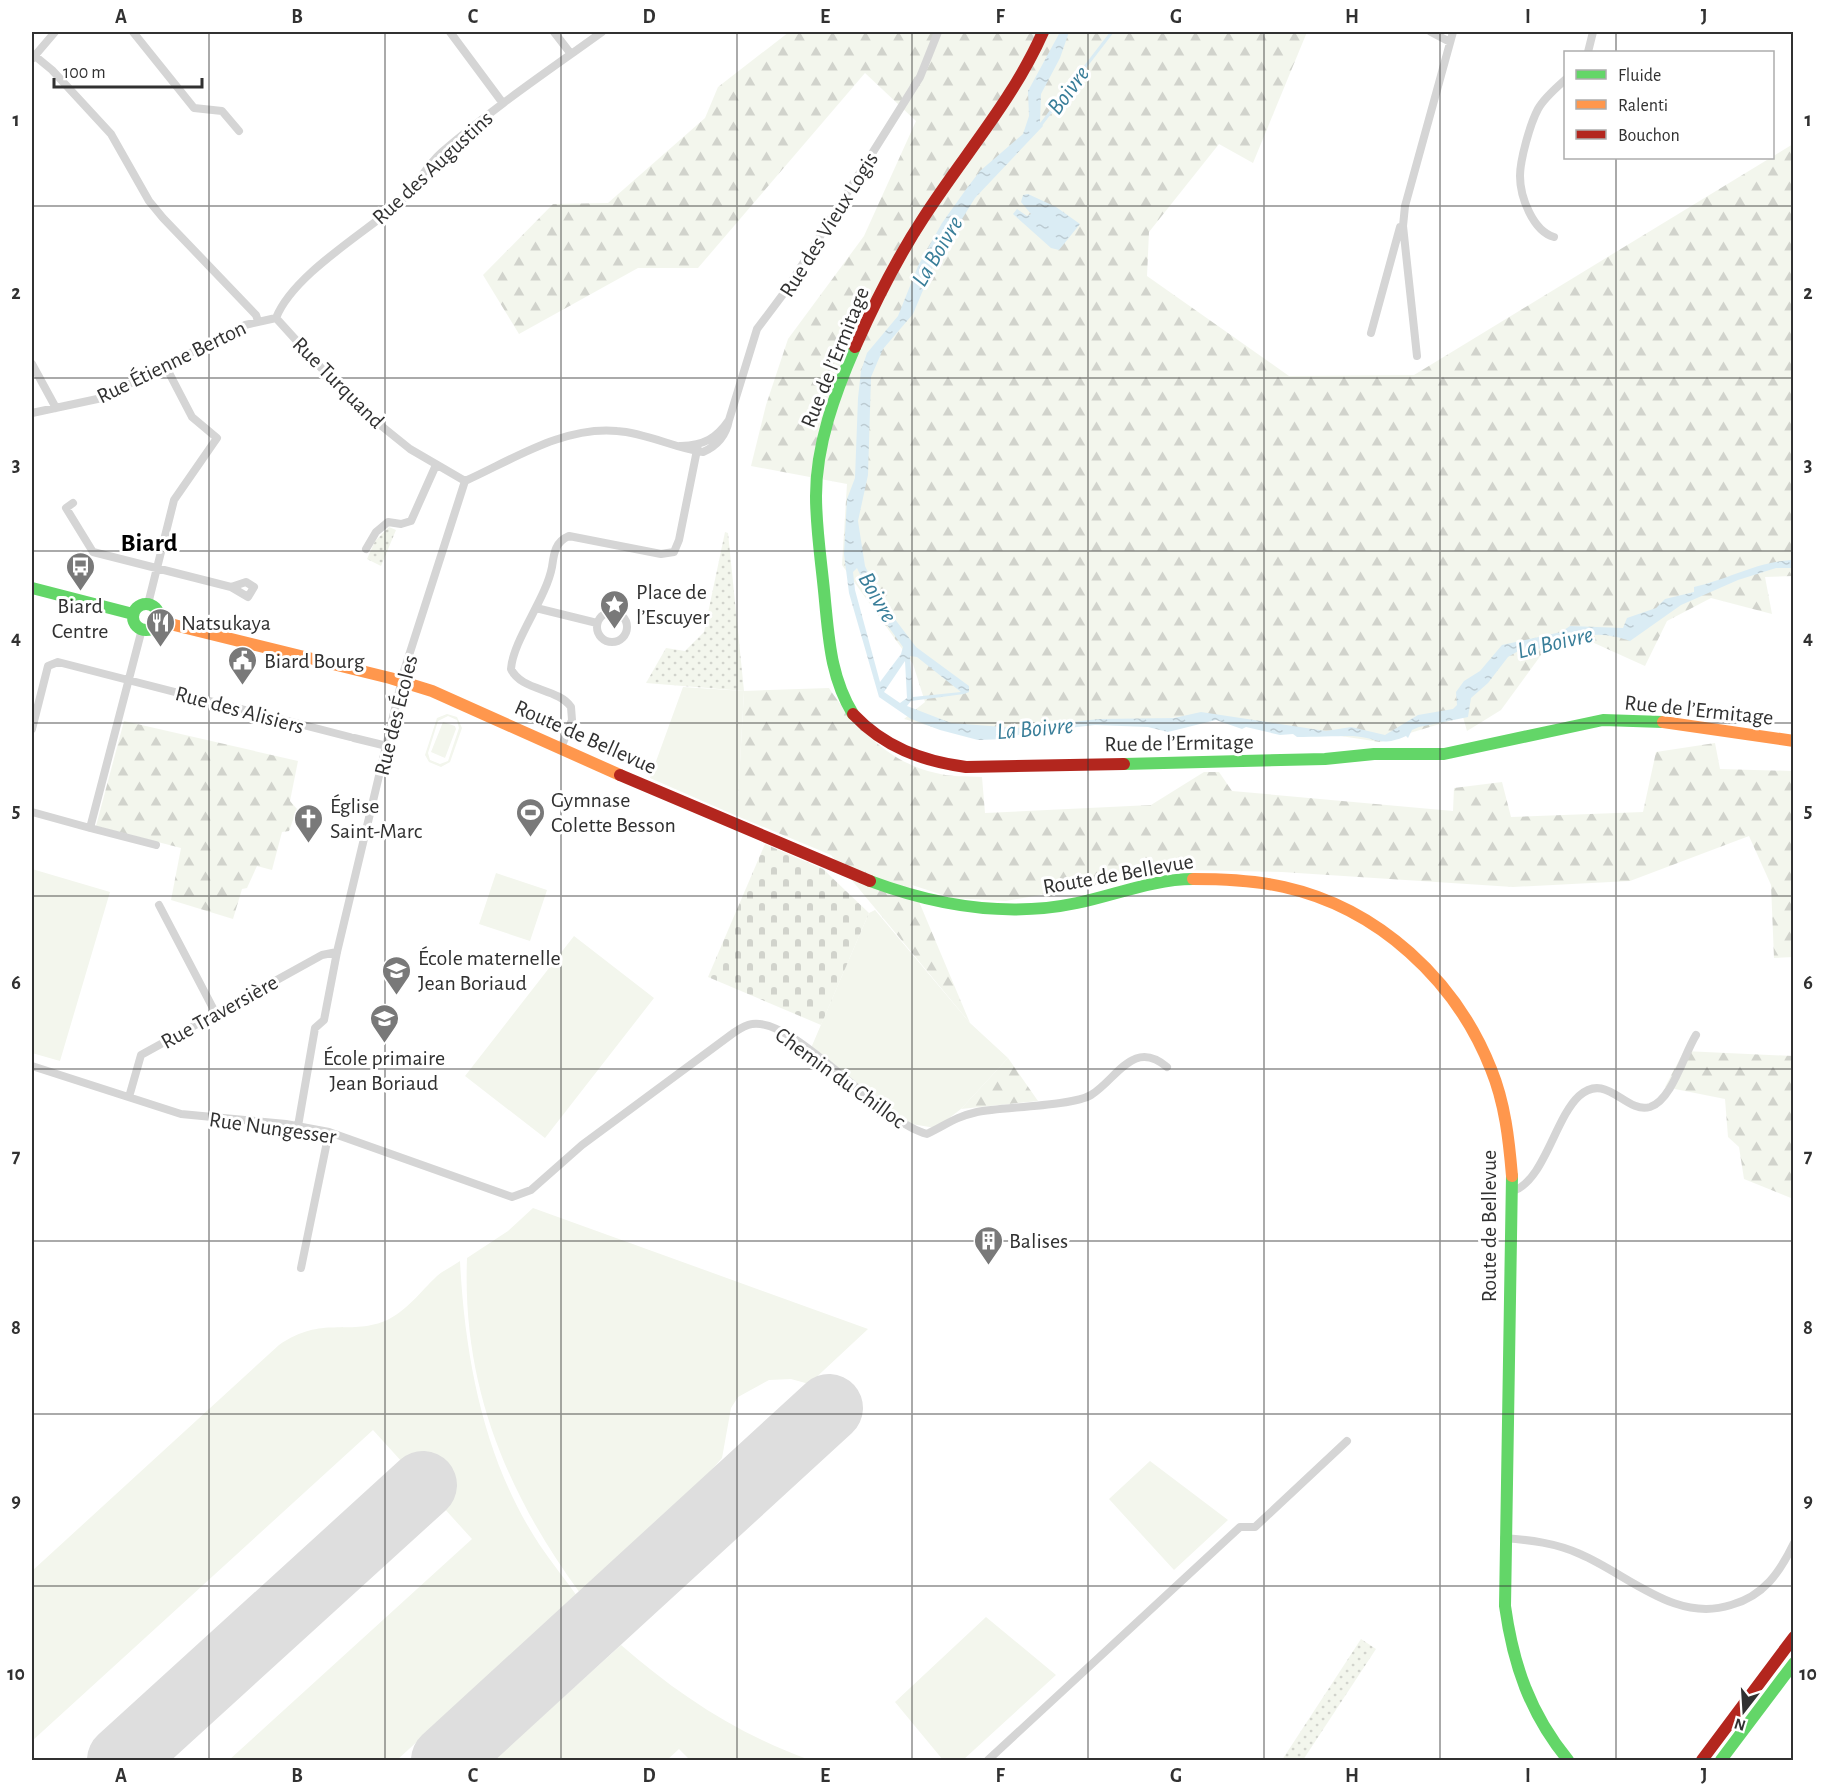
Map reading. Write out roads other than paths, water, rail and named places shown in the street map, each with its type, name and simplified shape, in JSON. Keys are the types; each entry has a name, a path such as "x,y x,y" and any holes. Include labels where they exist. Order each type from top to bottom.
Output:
{"main road":[{"name":"Rue de l’Ermitage","path":"1043,32 1019,80 924,218 898,263 852,360 823,434 816,494 833,670 845,702 875,735 916,756 946,765 966,767 1205,763 1325,759 1374,754 1444,754 1603,720 1656,721 1794,741"},
{"path":"32,588 133,614"},
{"path":"148,604 155,609 158,621 150,629 142,629 134,622 133,614 137,607 148,604"},
{"name":"Route de Bellevue","path":"158,621 402,681 432,691 867,880 933,901 963,907 1023,910 1061,906 1187,879 1234,878 1278,884 1317,895 1355,912 1390,934 1422,963 1445,989 1475,1035 1500,1096 1510,1148 1513,1191 1504,1606 1513,1658 1524,1692 1539,1722 1568,1761"},
{"path":"1702,1761 1794,1637"},
{"path":"1721,1761 1794,1663"}],"street":[{"path":"55,32 33,58 52,70 111,134 149,201 256,315 258,321"},
{"path":"133,32 195,108 222,111 239,131"},
{"path":"450,32 502,102"},
{"path":"555,32 571,54"},
{"name":"Rue des Augustins","path":"276,318 282,302 327,260 400,202 440,154 502,102 602,32"},
{"name":"Rue des Vieux Logis","path":"698,448 711,449 723,437 757,329 787,289 920,77 938,32"},
{"path":"1431,32 1450,42"},
{"path":"1371,333 1453,32"},
{"path":"1588,51 1593,32"},
{"path":"1554,237 1539,230 1521,188 1520,171 1538,110 1564,80"},
{"path":"1405,206 1403,226 1417,356"},
{"name":"Rue Étienne Berton","path":"32,413 102,398 258,321 276,318"},
{"name":"Rue Turquand","path":"276,318 353,403 394,436 436,465 465,481"},
{"path":"32,363 56,408"},
{"path":"148,604 174,500 217,438 192,417 166,367"},
{"path":"465,481 533,449 589,432 619,431 698,448 678,547 674,552 661,554 569,536 561,539 555,548 550,575 512,669 517,677 562,698 571,707 572,720 561,748"},
{"path":"366,549 376,532 388,522 401,524 411,521 436,465"},
{"name":"Rue des Écoles","path":"298,1126 315,1028 324,1020 337,952 402,681 465,481"},
{"path":"73,503 66,508 93,552 231,587"},
{"path":"536,608 597,623"},
{"path":"90,828 142,629"},
{"name":"Rue des Alisiers","path":"32,729 48,666 58,662 387,746"},
{"path":"32,812 156,846"},
{"path":"159,905 215,1012"},
{"name":"Rue Traversière","path":"129,1097 141,1055 322,954 337,952"},
{"name":"Chemin du Chilloc","path":"512,1197 531,1190 582,1145 732,1034 753,1023 776,1027 885,1111 914,1131 927,1134 955,1117 1091,1095 1129,1062 1140,1057 1157,1059 1167,1067"},
{"path":"1513,1191 1527,1185 1570,1107 1583,1092 1598,1088 1615,1094 1638,1107 1653,1106 1660,1101 1671,1085 1696,1035"},
{"name":"Rue Nungesser","path":"32,1066 181,1114 298,1126 329,1132 512,1197"},
{"path":"302,1268 329,1132"},
{"path":"988,1761 1240,1527 1255,1527 1347,1441"},
{"path":"1504,1538 1566,1548 1674,1604 1706,1610 1740,1603 1757,1593 1779,1571 1794,1543"}],"water":[{"name":"La Boivre","path":"1060,32 1069,32 1060,58 1041,94 1040,122 1043,126 975,198 934,264 913,314 883,349 871,377 868,475 858,521 865,566 882,602 916,647 969,686 969,692 964,694 911,701 907,706 951,723 1016,728 1099,719 1174,718 1201,712 1326,731 1351,727 1385,735 1418,715 1453,709 1457,705 1456,692 1464,681 1480,671 1502,645 1561,632 1570,626 1623,628 1627,618 1656,608 1665,599 1694,592 1694,587 1777,562 1791,560 1793,568 1776,568 1738,580 1681,605 1630,641 1607,635 1591,635 1583,637 1570,646 1566,644 1562,647 1520,650 1508,657 1488,683 1471,698 1468,717 1419,727 1412,730 1408,738 1406,736 1384,742 1352,736 1297,737 1293,734 1280,735 1246,727 1242,729 1216,720 1168,732 1148,727 1095,725 1024,733 1006,739 978,740 940,730 911,719 879,697 849,593 844,554 847,499 855,478 861,371 867,353 898,316 918,266 942,223 980,171 1023,134 1029,116 1028,91","holes":["857,568 877,611 903,647 901,654 880,682 855,590 853,572","910,656 917,657 961,692 913,697","905,661 907,698 900,703 884,692"]},
{"path":"1028,194 1056,207 1080,224 1059,250 1051,248 1013,214 1017,209 1027,216 1031,214 1021,202 1023,195"}],"waterway":[{"name":"Boivre","path":"1039,127 1112,32"}],"place":[{"name":"Biard Centre","path":"80,592"},
{"name":"Place de l’Escuyer","path":"615,630"},
{"name":"Natsukaya","path":"160,648"},
{"name":"Biard Bourg","path":"243,686"},
{"name":"Gymnase Colette Besson","path":"530,838"},
{"name":"Église Saint-Marc","path":"309,844"},
{"name":"École maternelle Jean Boriaud","path":"397,996"},
{"name":"École primaire Jean Boriaud","path":"384,1044"},
{"name":"Balises","path":"988,1266"}],"district":[{"name":"Biard","path":"149,542"}]}
